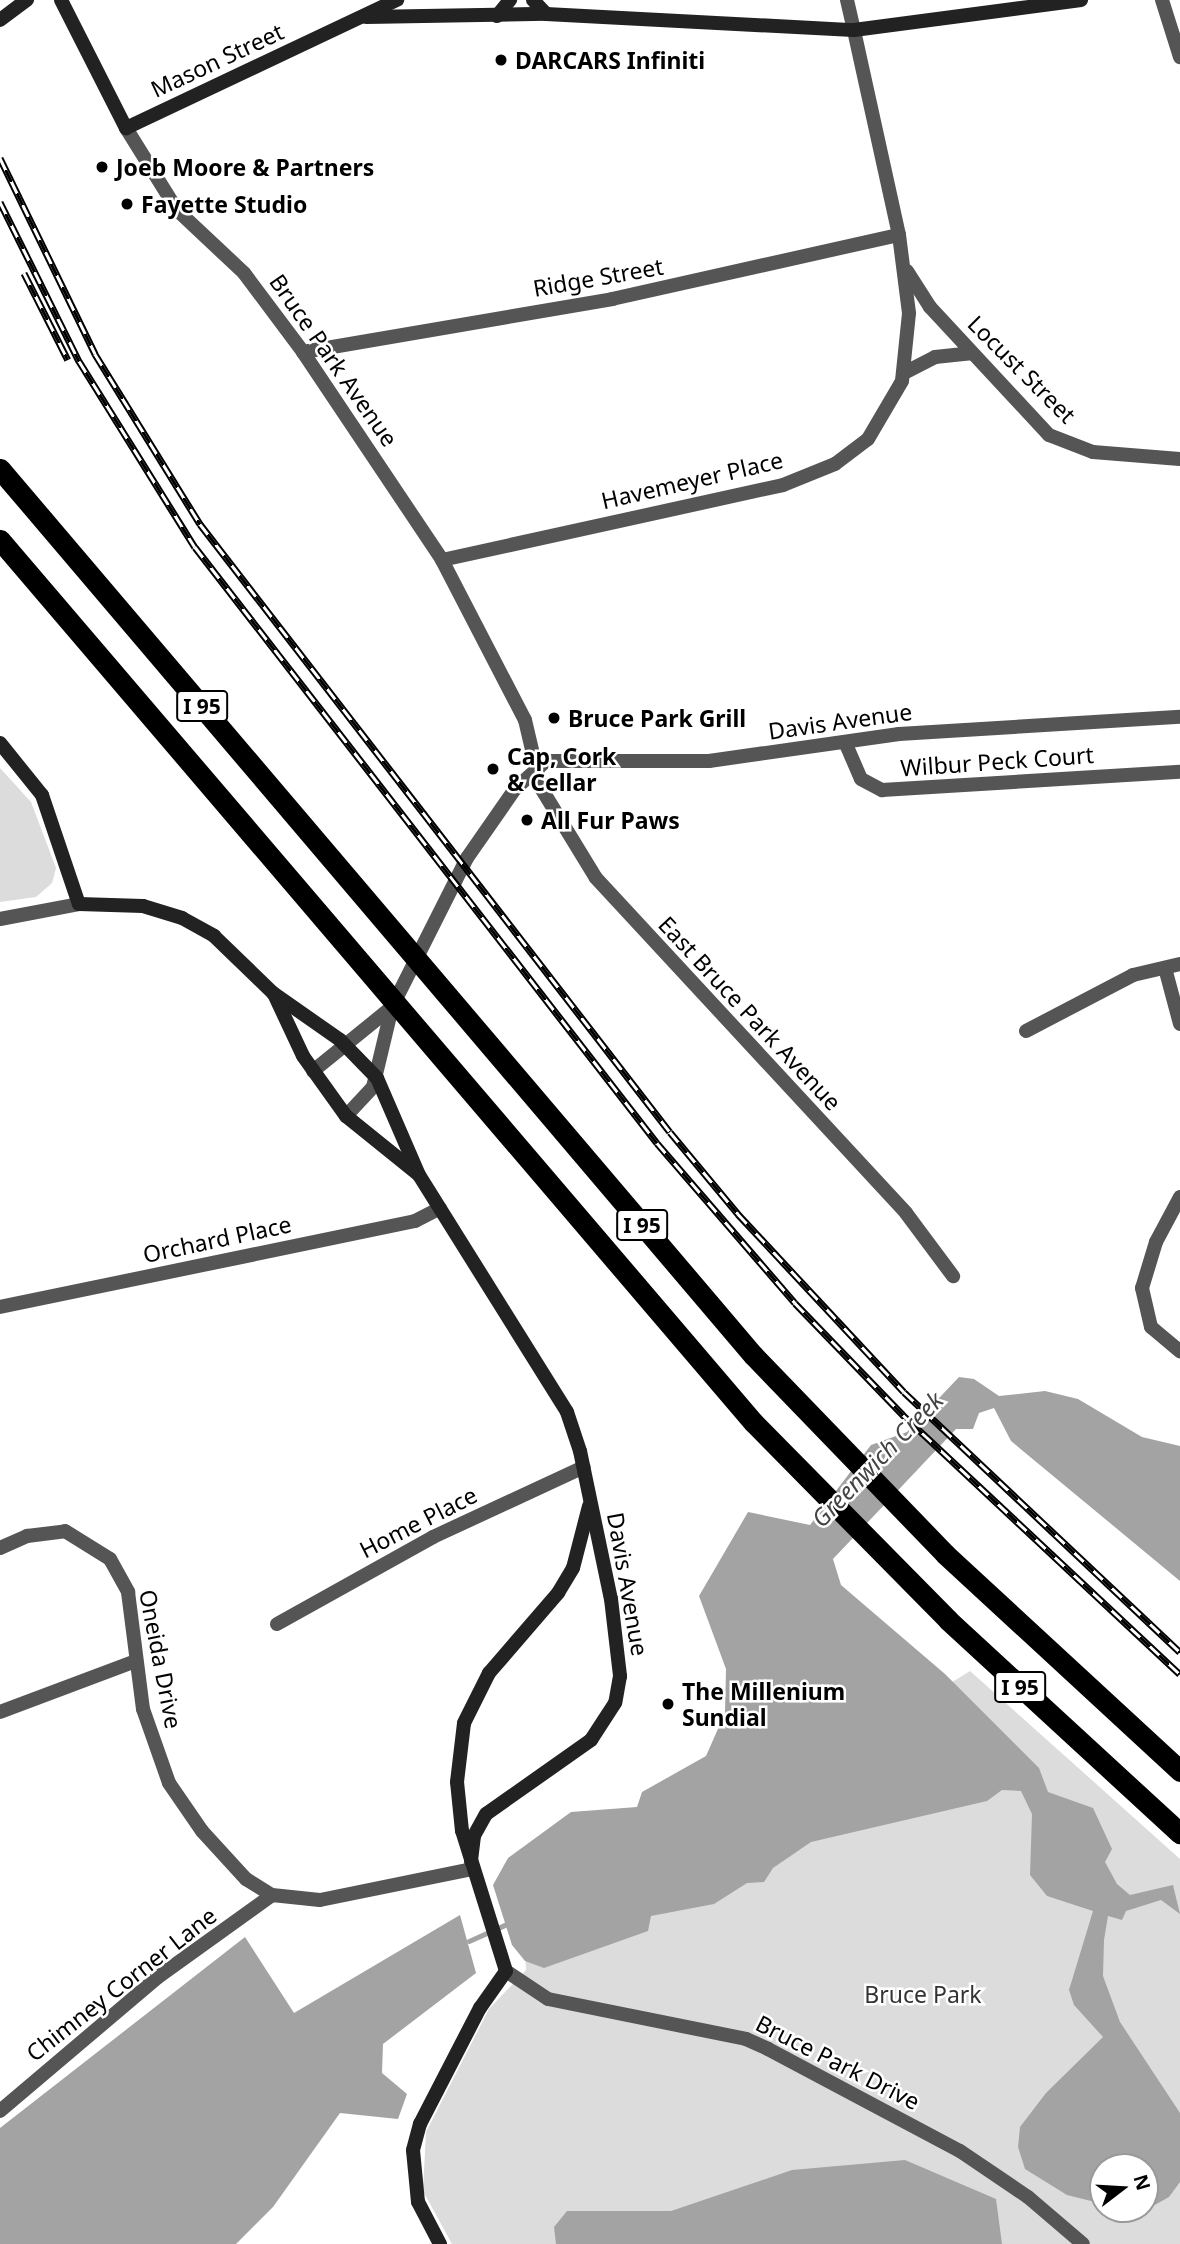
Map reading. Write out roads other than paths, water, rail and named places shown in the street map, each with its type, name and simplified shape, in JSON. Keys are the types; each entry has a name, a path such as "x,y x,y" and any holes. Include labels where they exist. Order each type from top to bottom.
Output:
{"highway":[{"name":"I 95","path":"0,469 731,1329 896,1506 1180,1771"},
{"name":"I 95","path":"0,540 679,1339 863,1537 1180,1833"}],"main road":[{"path":"0,20 27,0"},
{"name":"Bruce Park Avenue","path":"61,0 126,128"},
{"name":"Mason Street","path":"126,128 366,17 397,0"},
{"path":"457,0 464,14"},
{"path":"497,16 510,0"},
{"path":"533,0 546,14"},
{"name":"Mason Street","path":"366,17 546,14 853,30 1081,0"},
{"path":"0,743 42,795 79,904 143,906 182,918 236,953 273,993"},
{"name":"Davis Avenue","path":"273,993 346,1046 377,1078 419,1175 558,1393 584,1467 618,1647 615,1703 591,1740 486,1814 474,1836 472,1865"},
{"name":"Davis Avenue","path":"273,993 313,1071 346,1116 419,1175"},
{"name":"Davis Avenue","path":"506,1971 498,1956 462,1831 457,1782 467,1712 509,1647 558,1593 576,1559 590,1502"},
{"path":"440,2244 418,2202 413,2150 432,2101 506,1971"}],"street":[{"name":"Havemeyer Place","path":"442,560 809,477 868,439 903,377 909,323 899,235 847,0"},
{"path":"1162,0 1180,57"},
{"name":"Bruce Park Avenue","path":"126,128 177,210 244,274 303,352 442,560 525,720 536,768"},
{"name":"Ridge Street","path":"303,352 612,299 899,235"},
{"name":"Locust Street","path":"904,267 930,307 971,353 1060,441 1093,452 1180,459"},
{"path":"903,377 935,357 971,353"},
{"name":"Davis Avenue","path":"536,768 560,757 709,761 845,742 1180,717"},
{"name":"Wilbur Peck Court","path":"845,742 860,779 882,790 1180,772"},
{"path":"346,1116 377,1078 392,1007 467,858 536,768"},
{"name":"East Bruce Park Avenue","path":"536,768 541,788 569,836 618,904 905,1213 953,1276"},
{"path":"0,919 79,904"},
{"path":"1026,1031 1133,975 1180,964"},
{"path":"1165,968 1180,1024"},
{"path":"313,1071 392,1007"},
{"path":"1180,1197 1163,1224 1142,1288 1152,1327 1180,1351"},
{"name":"Orchard Place","path":"0,1307 415,1221 440,1208"},
{"name":"Home Place","path":"277,1625 433,1537 584,1467"},
{"name":"Oneida Drive","path":"0,1548 27,1536 65,1531 110,1559 128,1592 143,1709 169,1783 226,1859 272,1895"},
{"path":"0,1712 136,1661"},
{"path":"272,1895 320,1900 472,1865"},
{"name":"Chimney Corner Lane","path":"0,2110 159,1977 272,1895"},
{"name":"Bruce Park Drive","path":"506,1971 548,1999 721,2034 768,2049 960,2151 1028,2197 1083,2244"}],"water":[{"path":"959,1377 974,1379 999,1396 1045,1391 1078,1399 1142,1437 1180,1446 1180,1581 1011,1441 994,1408 979,1413 973,1429 956,1429 833,1559 841,1585 945,1674 1039,1768 1048,1792 1093,1808 1112,1849 1105,1862 1117,1884 1130,1895 1173,1885 1180,1914 1161,1900 1126,1911 1122,1920 1108,1916 1104,1940 1103,1976 1120,2022 1180,2113 1180,2182 1169,2197 1159,2203 1159,2153 1089,2153 1089,2200 1067,2195 1025,2169 1018,2147 1020,2127 1046,2093 1103,2037 1074,2005 1069,1990 1093,1911 1047,1896 1030,1875 1032,1814 1021,1791 1002,1790 987,1801 811,1842 773,1868 764,1882 747,1883 714,1904 651,1916 648,1931 544,1968 525,1961 512,1945 493,1885 508,1858 571,1812 637,1807 642,1792 706,1756 725,1713 726,1669 699,1596 748,1512 810,1525 871,1445 907,1432"},
{"path":"460,1915 476,1973 383,2044 382,2073 407,2094 398,2119 340,2113 273,2207 236,2244 0,2244 0,2128 245,1937 294,2013"},
{"path":"905,2160 996,2199 1002,2244 556,2244 554,2227 567,2211 671,2211 792,2170"}],"waterway":[{"name":"Greenwich Creek","path":"469,1941 507,1924"}],"railway":[{"path":"0,158 95,354 200,524 670,1132 738,1214 904,1392 1180,1652"},
{"path":"0,202 79,361 195,547 657,1143 795,1303 903,1415 1180,1674"},
{"path":"24,273 68,360"}],"place":[{"name":"DARCARS Infiniti","path":"501,60"},
{"name":"Joeb Moore & Partners","path":"102,167"},
{"name":"Fayette Studio","path":"127,204"},
{"name":"Bruce Park Grill","path":"554,718"},
{"name":"Cap, Cork & Cellar","path":"493,769"},
{"name":"All Fur Paws","path":"527,820"},
{"name":"The Millenium Sundial","path":"668,1704"}],"park label":[{"name":"Bruce Park","path":"923,1994"}]}
